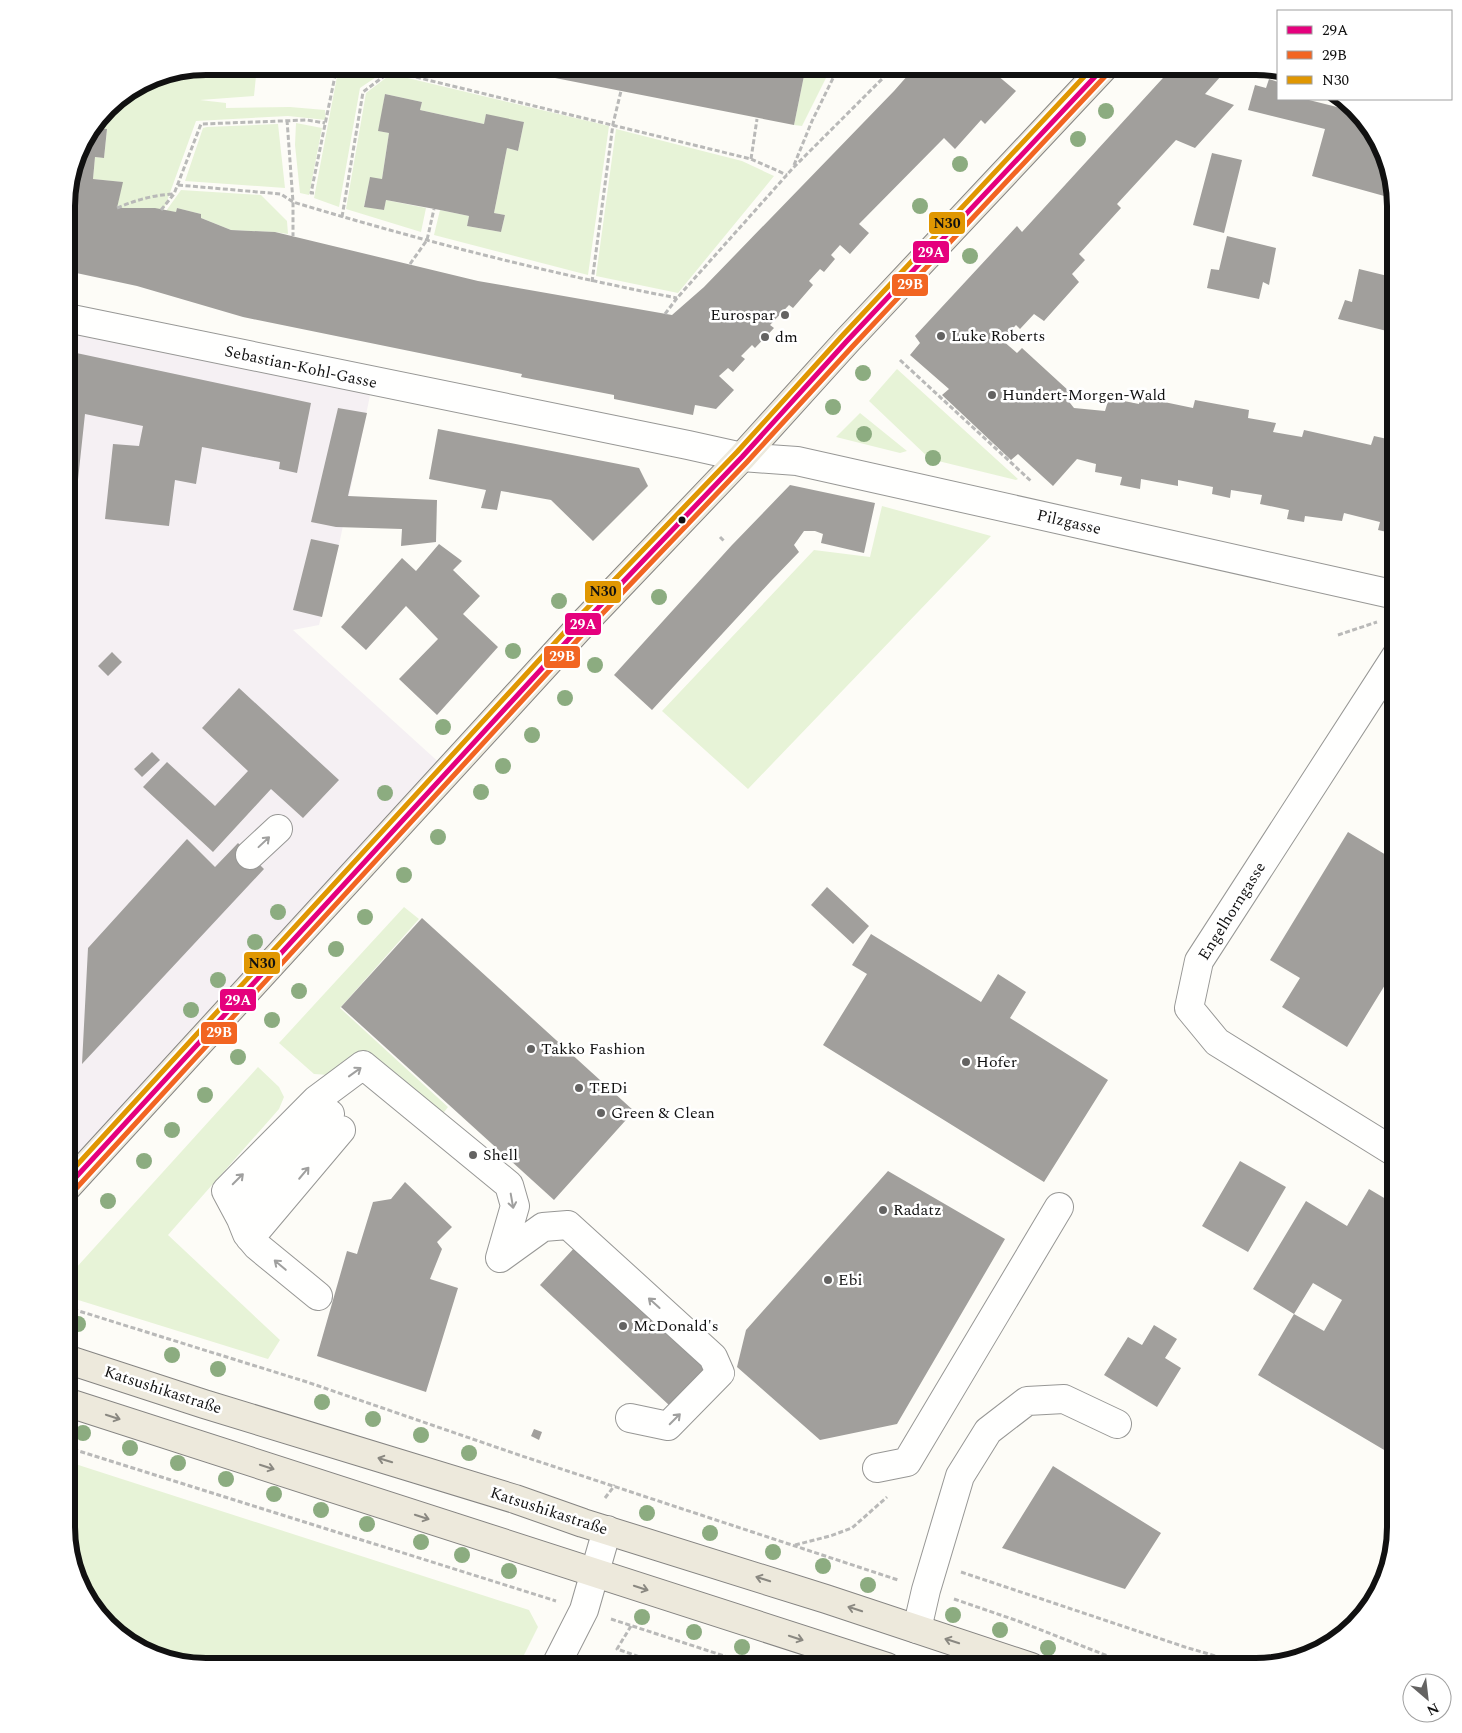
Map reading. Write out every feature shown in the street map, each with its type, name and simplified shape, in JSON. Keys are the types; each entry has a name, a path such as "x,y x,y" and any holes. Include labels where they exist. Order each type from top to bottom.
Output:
{"main road":[{"path":"75,1178 578,629 742,457 859,329 1097,75"},
{"name":"Katsushikastraße","path":"75,1361 204,1404 515,1499 1004,1658"},
{"path":"75,1405 859,1658"}],"street":[{"name":"Sebastian-Kohl-Gasse","path":"75,320 688,444 742,457"},
{"name":"Pilzgasse","path":"742,457 797,461 1387,593"},
{"name":"Engelhorngasse","path":"1387,670 1199,961 1189,1008 1217,1042 1387,1147"},
{"path":"250,855 278,829"},
{"path":"318,1296 257,1246 245,1228 226,1191 316,1100 363,1066 509,1185 515,1206 500,1258 543,1227 568,1225 713,1357 720,1373 668,1426 630,1418"},
{"path":"245,1228 253,1197 286,1164 337,1120"},
{"path":"877,1468 907,1462 1058,1207"},
{"path":"917,1629 926,1590 960,1476 988,1431 1027,1401 1064,1399 1117,1424"},
{"path":"560,1658 584,1610 607,1530"}],"path":[{"path":"314,193 311,193 335,75"},
{"path":"342,217 363,92 386,75"},
{"path":"408,75 751,159 787,175"},
{"path":"793,168 812,121 835,75"},
{"path":"665,314 677,298 793,168 886,75"},
{"path":"592,282 613,124 621,91"},
{"path":"751,159 757,119"},
{"path":"161,210 174,194 201,124 287,120 307,120 326,123"},
{"path":"287,120 293,236"},
{"path":"178,185 281,194 292,202 427,240 592,282 677,298"},
{"path":"117,208 157,194 174,194"},
{"path":"410,264 427,240 434,209"},
{"path":"900,360 1034,484"},
{"path":"720,537 724,541"},
{"path":"1338,635 1379,621"},
{"path":"75,1310 307,1382 519,1455 1018,1621 1113,1658"},
{"path":"75,1450 730,1658"},
{"path":"934,1563 1222,1658"},
{"path":"631,1626 617,1649 643,1658"}],"shaded area":[{"path":"75,320 373,381 339,545 319,625 293,630 443,766 86,1158 75,1158"}],"green space":[{"path":"206,75 256,75 254,96 200,100 226,103 226,108 290,107 325,110 326,120 288,116 196,121 163,212 117,208 122,182 93,179 95,157 104,158 107,130 100,128 126,102 141,93 164,82 189,76"},
{"path":"337,75 379,75 360,88 339,207 314,198"},
{"path":"390,75 395,75 609,126 588,275 434,235 440,210 469,216 467,226 501,232 505,215 494,213 507,148 518,151 524,122 486,115 484,124 420,110 422,102 385,94 379,131 389,133 382,179 370,178 364,206 384,210 386,200 426,208 421,232 346,209 366,93"},
{"path":"804,75 828,75 802,126 794,125"},
{"path":"296,123 322,128 309,195 300,193 295,145"},
{"path":"278,124 285,188 185,181 203,128"},
{"path":"616,129 742,161 774,176 678,293 596,276"},
{"path":"181,190 261,195 287,221 288,234 231,230 201,218 201,214 177,208 176,212 166,211"},
{"path":"897,369 1018,479 930,459 869,401"},
{"path":"860,413 907,451 900,453 836,437"},
{"path":"882,506 991,536 748,789 662,711 814,550 870,557"},
{"path":"404,907 419,919 340,1008 448,1107 441,1116 390,1068 371,1059 329,1075 314,1074 279,1043"},
{"path":"258,1067 279,1087 284,1097 279,1109 168,1235 280,1340 268,1359 75,1299 75,1269"},
{"path":"75,1464 529,1610 538,1627 522,1658 198,1658 164,1651 137,1638 100,1604 82,1569 76,1544"}],"building":[{"path":"540,75 804,75 794,125"},
{"path":"908,75 997,75 1016,91 985,124 981,120 955,149 944,138 859,224 869,233 850,254 840,245 831,255 835,259 824,272 820,269 809,281 813,285 793,308 789,305 770,325 774,328 755,348 752,345 741,356 745,359 733,372 728,368 719,376 734,390 716,409 695,405 693,415 614,399 614,395 521,377 522,374 243,317 137,286 75,273 76,189 79,172 85,156 100,128 107,129 104,158 95,157 93,179 123,182 117,208 155,208 176,212 177,208 201,214 201,218 231,230 275,232 478,281 672,315 704,287"},
{"path":"1166,75 1222,75 1205,94 1234,105 1195,148 1176,140 1117,204 1121,208 1079,254 1085,260 1072,274 1079,282 1044,321 1034,314 1020,329 1016,325 1002,340 1017,353 1022,348 1070,392 1066,398 1074,408 1105,411 1109,398 1139,404 1140,397 1193,408 1195,400 1249,410 1248,418 1276,423 1273,432 1302,437 1304,430 1371,445 1374,436 1387,439 1387,532 1378,530 1380,522 1344,513 1342,521 1305,516 1304,522 1287,519 1289,510 1260,504 1262,495 1231,490 1230,498 1212,494 1213,487 1178,480 1178,486 1141,479 1140,489 1120,485 1122,477 1095,472 1096,464 1077,459 1053,486 1018,454 1011,460 942,395 949,389 910,355 920,343 915,336 1017,226 1022,232"},
{"path":"1269,79 1277,82 1277,100 1309,100 1343,108 1349,113 1360,126 1377,156 1387,197 1312,176 1325,129 1248,110 1255,85 1266,88"},
{"path":"385,94 422,102 420,110 484,124 486,114 524,122 518,151 507,148 494,213 505,215 501,232 467,226 469,216 386,200 384,210 364,207 370,177 382,179 389,133 378,131"},
{"path":"1212,153 1242,160 1224,233 1193,225"},
{"path":"1227,236 1276,248 1269,285 1263,282 1259,299 1207,288 1211,269 1219,270"},
{"path":"1359,269 1387,276 1387,331 1338,319 1345,300 1352,302"},
{"path":"75,353 311,403 297,473 279,469 280,462 202,447 196,484 175,480 169,526 105,519 113,444 139,446 143,426 85,414 75,508"},
{"path":"338,408 367,413 348,496 437,500 436,542 401,546 402,529 336,527 311,522"},
{"path":"438,429 639,468 648,486 593,541 551,500 501,491 497,510 481,508 486,490 429,479"},
{"path":"790,485 875,503 864,553 821,543 823,534 815,531 804,531 794,545 799,552 652,710 614,675 732,545"},
{"path":"311,539 339,545 322,617 293,610"},
{"path":"439,544 462,561 453,570 480,596 463,614 498,647 437,715 399,679 438,639 406,606 366,650 341,627 402,558 416,571"},
{"path":"112,652 122,662 108,676 98,666"},
{"path":"239,688 339,780 303,818 271,789 213,852 143,787 167,762 215,806 248,771 202,728"},
{"path":"152,752 160,760 142,777 134,769"},
{"path":"1348,832 1387,856 1387,982 1347,1047 1282,1007 1300,978 1270,960"},
{"path":"187,839 215,867 238,843 264,869 82,1064 88,948"},
{"path":"827,887 869,926 853,944 811,905"},
{"path":"422,918 634,1111 554,1200 341,1007"},
{"name":"Hofer","path":"871,934 981,1002 998,974 1026,992 1010,1018 1108,1080 1044,1182 823,1045 867,974 852,965"},
{"path":"1240,1161 1286,1187 1248,1252 1202,1226"},
{"path":"888,1171 1005,1239 897,1424 820,1440 737,1367 746,1330"},
{"path":"405,1182 452,1227 437,1242 442,1249 430,1279 458,1288 426,1392 317,1356 347,1251 357,1254 373,1202 391,1199"},
{"path":"1369,1189 1387,1200 1387,1452 1258,1375 1294,1314 1253,1289 1306,1201 1347,1226","holes":["1313,1283 1342,1300 1324,1331 1294,1314"]},
{"name":"McDonald's","path":"576,1246 707,1368 670,1406 540,1285"},
{"path":"1154,1325 1177,1339 1165,1358 1181,1368 1157,1407 1104,1375 1128,1337 1142,1345"},
{"path":"534,1429 542,1432 539,1440 531,1436"},
{"path":"1053,1466 1161,1533 1125,1589 1002,1548"}],"transit line":[{"name":"N30","path":"75,1167 572,624 737,452 841,337 1086,75"},
{"name":"29A","path":"75,1178 578,629 742,457 846,342 1097,75"},
{"name":"29B","path":"75,1190 583,634 747,462 1106,75"}],"place":[{"name":"Eurospar","path":"785,315"},
{"name":"Luke Roberts","path":"941,336"},
{"name":"dm","path":"765,337"},
{"name":"Hundert-Morgen-Wald","path":"992,395"},
{"name":"Takko Fashion","path":"531,1049"},
{"name":"Hofer","path":"966,1062"},
{"name":"TEDi","path":"579,1088"},
{"name":"Green & Clean","path":"601,1113"},
{"name":"Shell","path":"473,1155"},
{"name":"Radatz","path":"883,1210"},
{"name":"Ebi","path":"828,1280"},
{"name":"McDonald's","path":"623,1326"}]}
